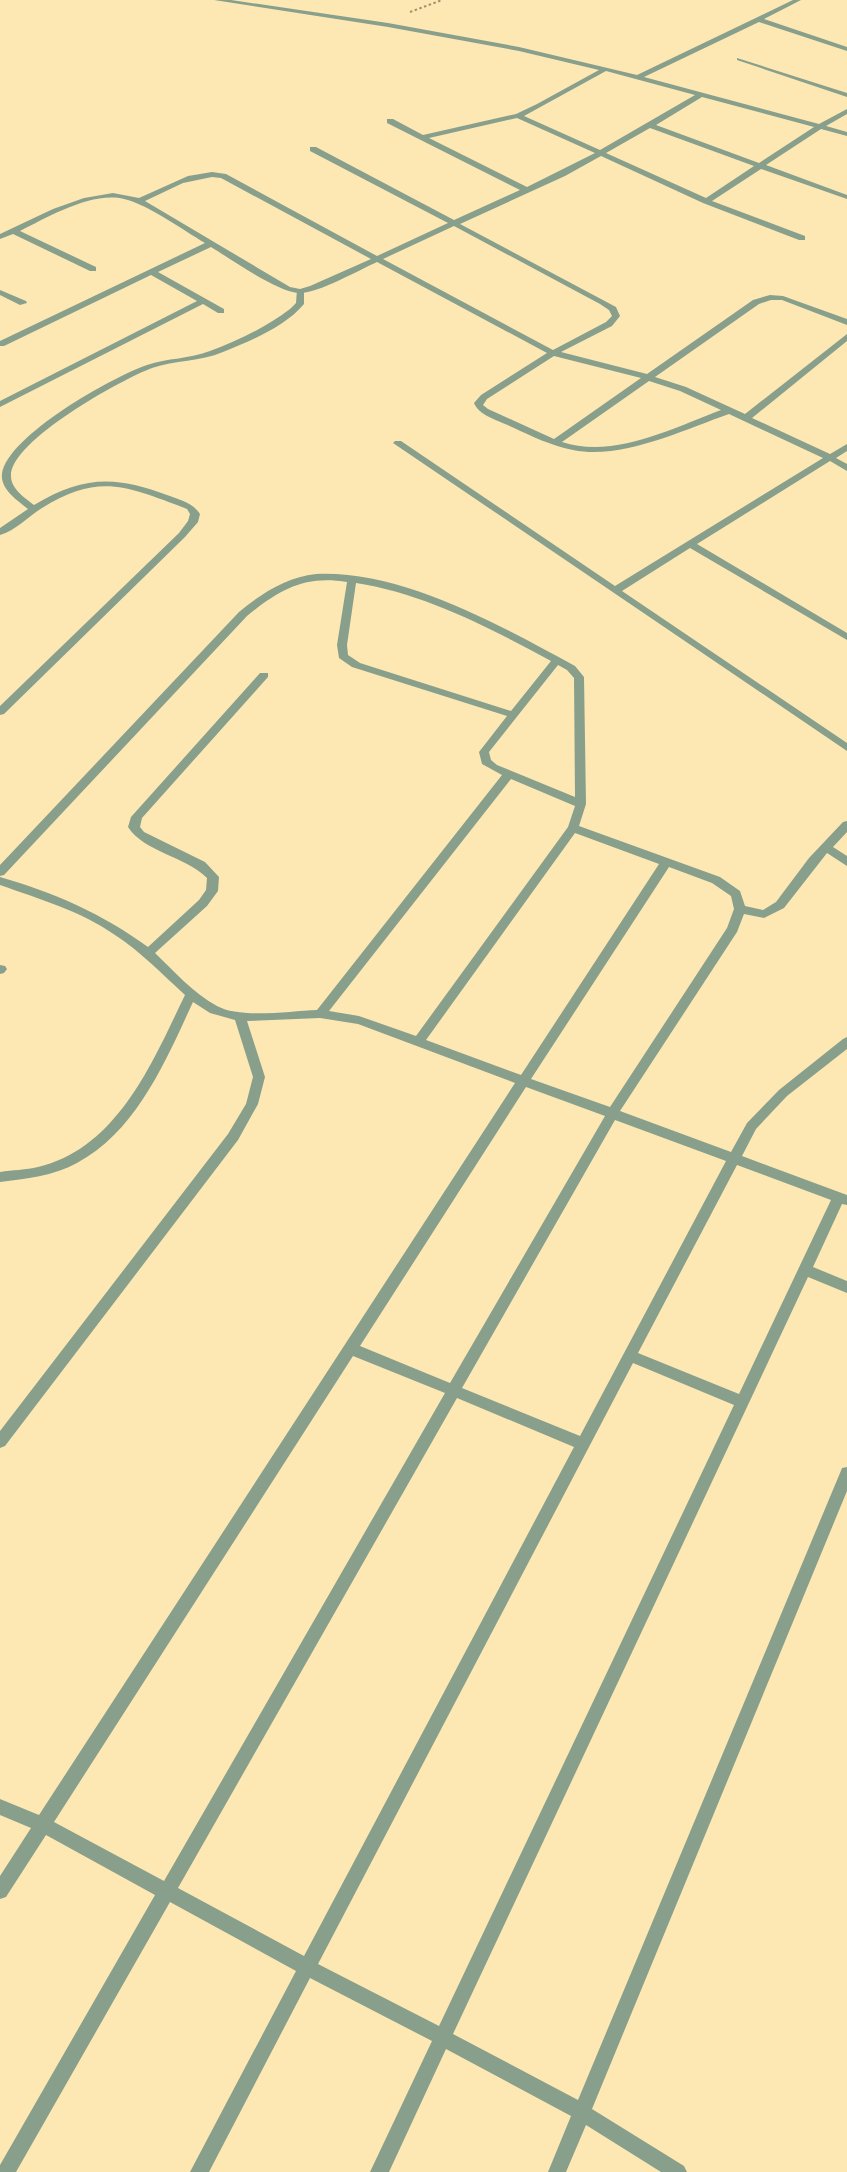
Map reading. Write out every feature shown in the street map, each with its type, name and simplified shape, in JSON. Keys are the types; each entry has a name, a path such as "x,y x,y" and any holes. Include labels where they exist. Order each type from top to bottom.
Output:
{"street":[{"path":"217,0 388,25 519,49 605,69 699,96 847,134"},
{"path":"637,78 798,0"},
{"path":"758,19 847,49"},
{"path":"739,59 847,95"},
{"path":"423,137 518,116 540,106 605,69"},
{"path":"0,237 81,201 112,194 139,201 288,289 300,291 313,288 526,190 601,153 699,96"},
{"path":"706,201 819,127 847,111"},
{"path":"518,116 706,201 802,238"},
{"path":"390,121 526,190"},
{"path":"649,125 845,197"},
{"path":"313,149 613,309 616,316 610,324 553,353 478,402 479,406 485,411 554,442 576,448 599,449 629,445 730,410"},
{"path":"139,201 197,176 211,173 223,176 553,353 647,377 683,389 847,468"},
{"path":"14,231 94,269"},
{"path":"1,344 212,243"},
{"path":"152,272 221,311"},
{"path":"34,509 18,497 10,486 5,474 9,462 25,445 52,422 108,384 132,373 151,366 195,359 212,354 284,318 300,304 300,291"},
{"path":"0,292 23,303"},
{"path":"554,442 756,302 770,297 783,298 847,322"},
{"path":"0,404 203,301"},
{"path":"746,418 847,336"},
{"path":"398,443 847,748"},
{"path":"616,590 847,447"},
{"path":"0,532 34,509 61,494 86,484 110,483 131,487 190,508 195,514 193,522 182,535 0,712"},
{"path":"690,544 847,637"},
{"path":"0,872 250,608 265,595 308,578 352,579 380,584 461,612 557,660 571,668 579,677 581,804 573,828 418,1042"},
{"path":"352,579 342,645 343,656 356,665 513,715"},
{"path":"557,660 484,752 486,762 509,774 581,804"},
{"path":"148,954 204,903 212,891 213,877 201,865 140,835 134,827 137,817 264,675"},
{"path":"320,1014 509,774"},
{"path":"740,909 764,914 780,905 813,861 847,825"},
{"path":"6,2172 612,1114 733,929 740,909 736,894 716,880 573,828"},
{"path":"826,846 847,862"},
{"path":"0,1891 666,862"},
{"path":"0,881 68,905 118,931 148,954 191,994 214,1010 240,1017 320,1014 359,1020 843,1199 805,1270 742,1402 379,2172"},
{"path":"0,1177 23,1176 66,1163 100,1142 125,1116 150,1080 191,994"},
{"path":"0,1442 233,1137 252,1104 259,1077 240,1017"},
{"path":"199,2172 751,1126 783,1093 847,1042"},
{"path":"805,1270 847,1287"},
{"path":"350,1348 583,1444"},
{"path":"630,1356 742,1402"},
{"path":"557,2172 847,1474"},
{"path":"0,1807 43,1825 308,1968 442,2037 581,2112 678,2172"}],"path":[{"path":"388,25 414,11 442,0"}]}
